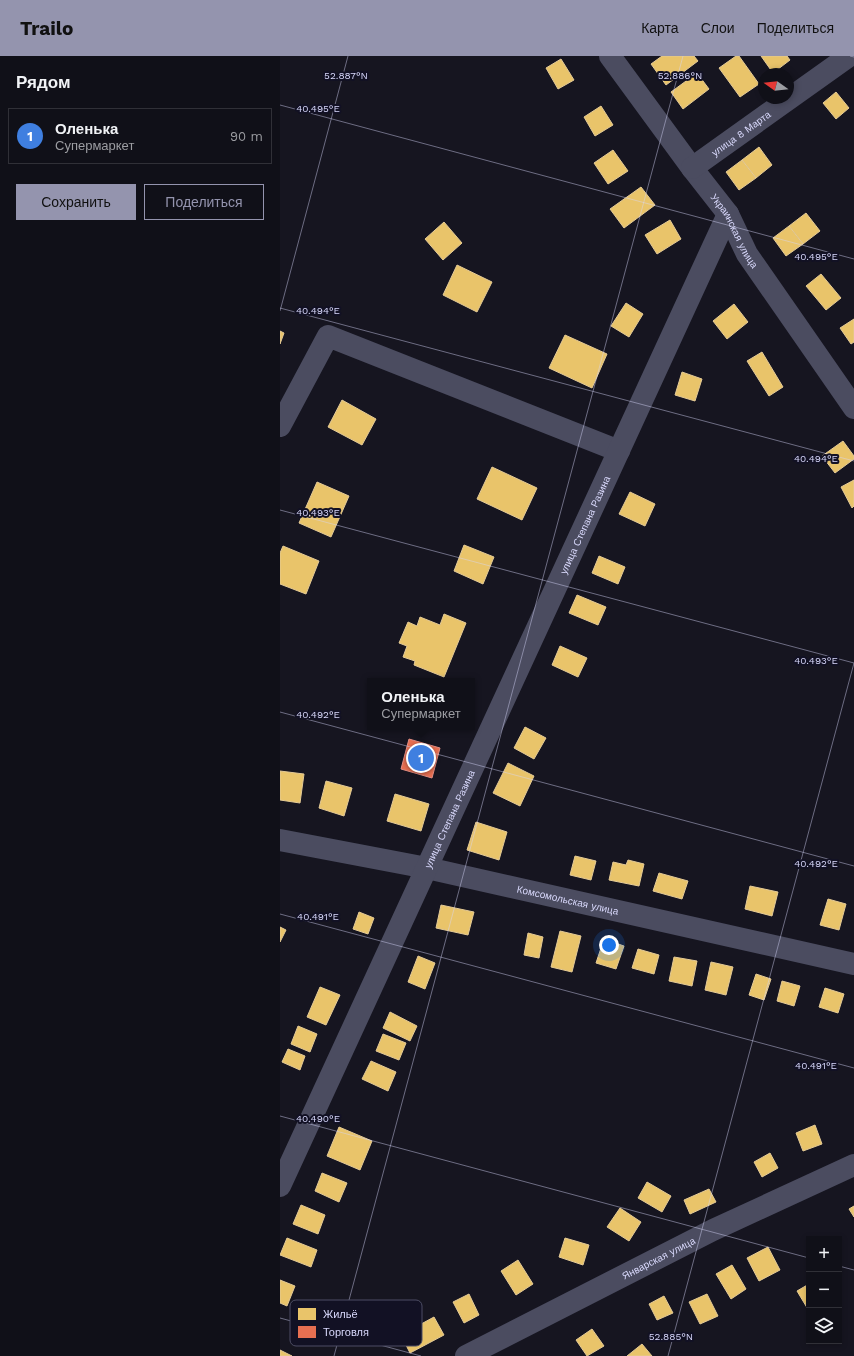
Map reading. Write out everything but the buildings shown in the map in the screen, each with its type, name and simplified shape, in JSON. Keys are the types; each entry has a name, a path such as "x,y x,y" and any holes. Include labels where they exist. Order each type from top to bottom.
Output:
{"street":[{"name":"Украинская улица","path":"610,56 692,168 728,214 746,254 854,408"},
{"name":"улица 8 Марта","path":"692,168 849,56"},
{"name":"улица Степана Разина","path":"280,1186 728,214"},
{"path":"280,426 328,336 619,451"},
{"name":"Комсомольская улица","path":"280,840 427,868 854,964"},
{"name":"Январская улица","path":"466,1356 490,1351 713,1230 854,1165"}],"place":[{"name":"Оленька","path":"421,758"}]}
